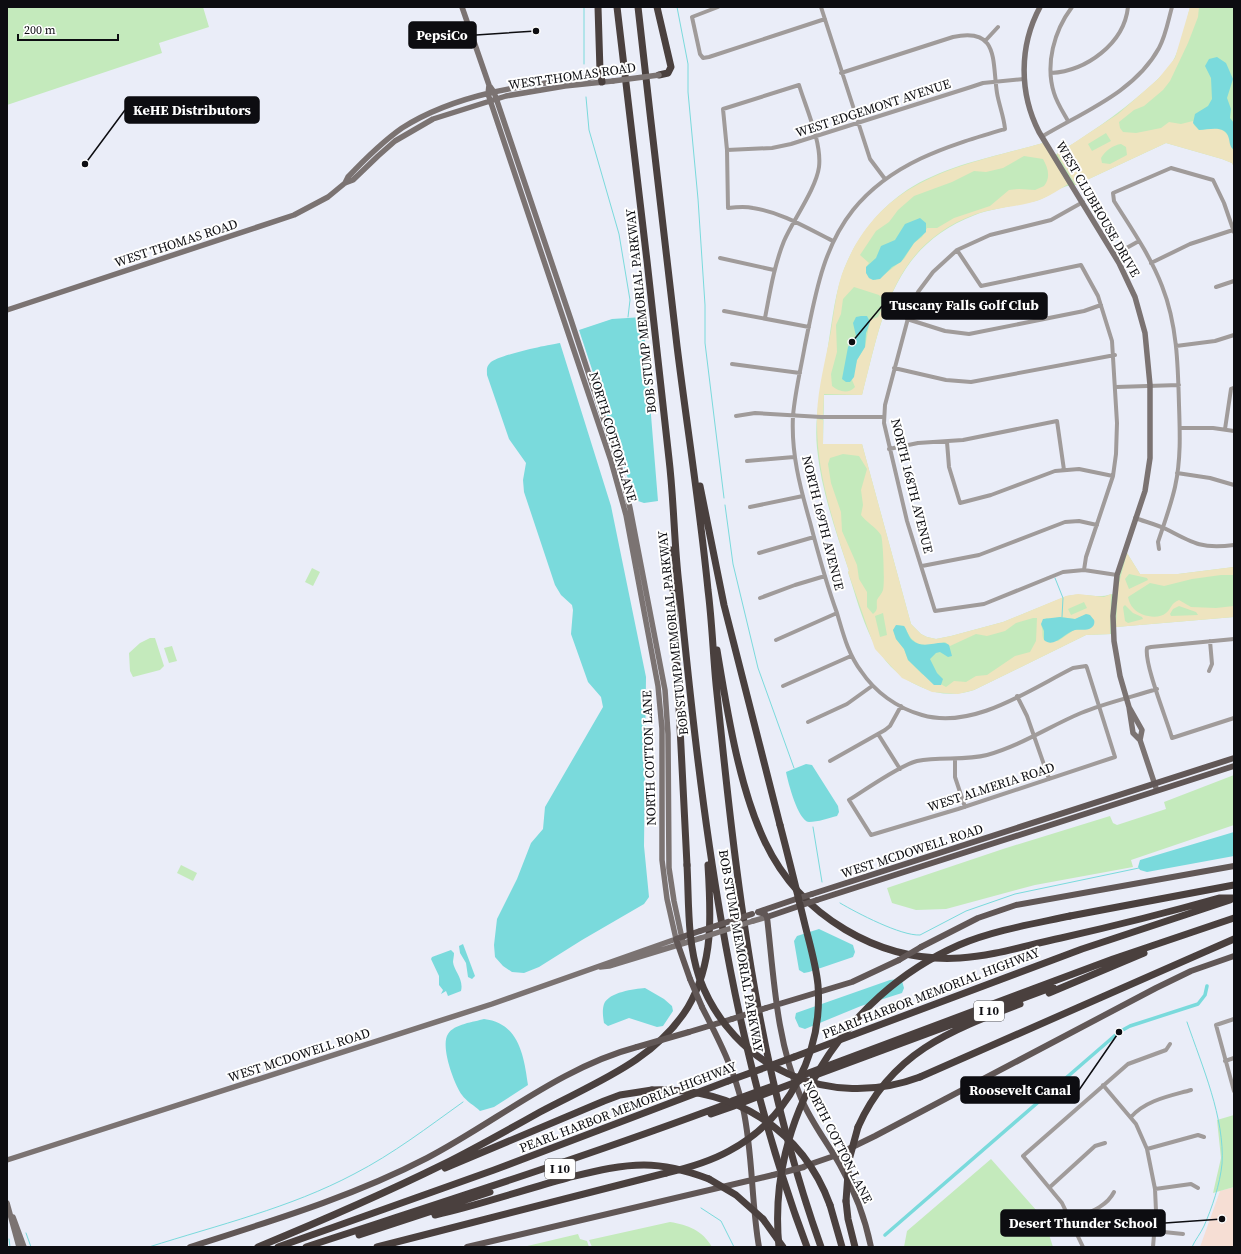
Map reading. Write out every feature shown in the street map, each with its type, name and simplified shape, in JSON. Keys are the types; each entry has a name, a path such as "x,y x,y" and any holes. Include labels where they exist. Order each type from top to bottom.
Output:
{"highway":[{"path":"598,7 600,71 602,82"},
{"name":"BOB STUMP MEMORIAL PARKWAY","path":"617,7 660,369 678,578 714,882 750,1061 772,1142 806,1247"},
{"name":"BOB STUMP MEMORIAL PARKWAY","path":"638,7 690,447 709,593 716,684 740,903 756,1007 792,1156 822,1247"},
{"path":"657,7 670,66 668,73 659,76"},
{"path":"589,77 597,75 600,71"},
{"path":"667,442 666,460 687,865 693,951 703,985 716,1011 738,1039 765,1061 795,1077 836,1088 870,1089 890,1086 912,1080 1231,941"},
{"path":"377,1247 700,1164 718,1156 740,1145 774,1116 791,1094 802,1074 810,1054 819,1009 818,983 812,952 721,592 696,467 690,447"},
{"path":"709,593 730,723 742,773 760,832 775,861 795,889 824,915 853,934 882,947 911,955 938,958 969,957 1010,950 1219,898 1234,898"},
{"path":"374,1197 446,1163 628,1066 656,1046 679,1020 699,984 709,944 708,866 701,781"},
{"path":"779,1247 779,1195 782,1166 792,1130 809,1087 822,1063 855,1019 901,978 944,952 993,933 1070,916 1234,885"},
{"name":"PEARL HARBOR MEMORIAL HIGHWAY","path":"278,1247 487,1172 1089,946 1234,898"},
{"path":"799,1079 1113,959 1234,918"},
{"name":"I 10","path":"321,1247 582,1161 799,1079 1144,953 1234,923"},
{"path":"855,1247 848,1219 846,1201 849,1160 858,1127 870,1104 885,1082 906,1062 924,1048 974,1023 1097,974 1144,953"},
{"path":"258,1247 620,1095 652,1090 677,1090 710,1095 740,1105 763,1118 781,1132 800,1152 816,1175 830,1205 842,1247"},
{"path":"306,1247 546,1168 733,1104"},
{"path":"394,1224 620,1166 665,1166 690,1172 709,1179 736,1195 763,1219 783,1247"}],"main road":[{"name":"NORTH COTTON LANE","path":"462,7 491,93 510,162 551,277 615,474 624,510 658,686 662,729 662,860 667,899 690,979 730,1064 741,1096 746,1126 759,1247"},
{"name":"WEST CLUBHOUSE DRIVE","path":"1040,7 1031,26 1027,43 1024,79 1029,107 1042,136 1083,202 1132,289 1141,316 1147,345 1150,386 1150,458 1144,491 1117,575 1114,600 1113,634 1119,671 1129,707 1157,791"},
{"name":"WEST THOMAS ROAD","path":"7,310 294,215 328,197 345,183 353,180 378,156 414,129 433,119 493,100 544,89 659,76"},
{"name":"WEST THOMAS ROAD","path":"345,183 348,177 382,143 402,128 447,106 491,93 543,83 589,77"},
{"name":"NORTH COTTON LANE","path":"493,100 550,256 621,472 630,508 660,658 666,697 668,734 669,868 680,941"},
{"path":"510,162 514,166 518,178 523,181"},
{"name":"WEST MCDOWELL ROAD","path":"7,1160 411,1030 597,968 609,966 680,941 700,931 796,899 1155,785 1234,758"},
{"name":"WEST MCDOWELL ROAD","path":"680,941 701,938 1234,766"},
{"path":"190,1247 315,1207 387,1178 458,1141 583,1067 605,1057 852,982 899,960 970,921 1011,906 1044,898 1234,866"},
{"path":"755,913 765,914 767,917"},
{"name":"NORTH COTTON LANE","path":"767,917 783,1045 796,1087 809,1116 858,1199 871,1247"},
{"path":"467,1247 773,1175 804,1167 834,1156 896,1126 1183,975 1234,956"},
{"path":"7,1203 24,1247"},
{"path":"10,1212 18,1247"}],"street":[{"path":"718,7 692,17 700,54 703,58 825,19"},
{"path":"821,7 841,74 870,159 885,179"},
{"path":"1068,121 1055,98 1051,73 1052,53 1057,36 1064,19 1072,7"},
{"path":"1051,73 1067,72 1079,68 1102,51 1121,31 1126,19 1128,7"},
{"path":"1042,136 1109,99 1147,65 1162,41 1172,7"},
{"path":"986,40 998,27"},
{"path":"841,74 953,37 967,34 978,35 986,40 993,57 996,82"},
{"name":"WEST EDGEMONT AVENUE","path":"727,150 772,148 815,137 971,86 1024,79"},
{"name":"NORTH 169TH AVENUE","path":"996,82 1005,129 947,146 905,165 885,179 854,209 833,241 818,282 800,373 793,416 794,457 825,576 851,656 872,686 884,697 923,716 945,719 959,718 984,711 1073,668 1086,666 1100,707"},
{"path":"765,318 774,270 793,221 816,179 819,166 818,150 799,85 723,109 727,150 728,208 752,207 776,214 793,221 833,241"},
{"path":"1151,263 1190,244 1234,231 1224,203 1213,180 1171,168 1113,193 1114,201 1151,263 1166,298 1176,346 1180,428 1177,473 1172,498 1158,542 1159,549"},
{"name":"NORTH 168TH AVENUE","path":"1083,202 1051,220 990,235 957,250 927,279 914,298 907,319 884,405 884,417 889,449 908,521 935,610 984,604 1063,572 1084,570"},
{"path":"1114,255 1139,241"},
{"path":"957,250 981,286 1081,265 1101,305 1110,332 1115,355 1117,440 1113,476 1086,556 1084,570 1117,575"},
{"path":"720,258 774,270"},
{"path":"1216,287 1234,281"},
{"path":"907,319 945,331 970,334 1084,311 1101,305"},
{"path":"724,311 809,327"},
{"path":"1176,346 1215,341 1234,335"},
{"path":"894,368 946,380 971,382 1115,355"},
{"path":"732,364 800,373"},
{"path":"1116,387 1179,385"},
{"path":"1225,430 1233,388"},
{"path":"736,416 755,413 793,416 884,417"},
{"path":"889,449 918,443 947,442 1057,420 1064,470"},
{"path":"1180,428 1234,431"},
{"path":"947,442 949,467 960,503 995,493 1048,473 1064,470 1089,470 1113,476"},
{"path":"747,461 794,457"},
{"path":"1177,473 1210,478 1234,485"},
{"path":"750,507 803,496"},
{"path":"1135,518 1162,528 1186,541 1199,545 1215,547 1234,545"},
{"path":"922,566 979,555 1065,522 1079,521 1097,525"},
{"path":"759,553 814,537"},
{"path":"760,598 825,576"},
{"path":"776,640 837,613"},
{"path":"1234,639 1147,648 1150,665 1172,738 1234,718"},
{"path":"1209,672 1212,664 1210,641"},
{"path":"783,686 851,656"},
{"path":"808,722 847,704 872,686"},
{"path":"878,734 900,769 918,761 955,759 987,755 1034,736 1082,713 1157,689"},
{"path":"1017,696 1034,736 1049,779"},
{"path":"830,761 890,726 901,706"},
{"name":"WEST ALMERIA ROAD","path":"900,769 848,800 871,835 964,807 1115,757 1100,707"},
{"path":"955,759 955,777 964,807"},
{"path":"1234,1019 1216,1025 1234,1091"},
{"path":"1083,1247 1062,1203 1023,1156 1132,1061 1166,1050 1170,1044"},
{"path":"1225,1061 1234,1058"},
{"path":"1103,1085 1131,1117 1140,1132 1147,1149 1155,1189 1156,1212 1153,1247"},
{"path":"1131,1117 1138,1109 1147,1104 1191,1090"},
{"path":"1147,1149 1198,1134 1204,1137"},
{"path":"1050,1187 1095,1146 1105,1143"},
{"path":"1155,1189 1191,1184 1198,1188"},
{"path":"1071,1220 1098,1208 1110,1200 1114,1192"},
{"path":"1154,1231 1183,1234"}],"shaded area":[{"path":"1234,1187 1234,1247 1200,1247 1220,1191"}],"green space":[{"path":"7,7 203,7 209,27 159,43 162,53 7,105"},
{"path":"1190,7 1234,7 1234,167 1232,163 1222,159 1166,143 1076,185 1063,187 1039,200 981,213 947,229 925,246 908,266 894,288 876,339 862,395 824,395 823,444 862,444 911,624 921,634 927,637 936,639 1003,622 1067,596 1102,596 1114,594 1117,575 1127,553 1140,574 1178,574 1234,567 1234,617 1116,627 1113,634 1086,635 974,690 947,694 928,690 904,678 891,667 880,654 872,639 848,572 849,571 830,511 822,479 816,437 817,414 834,306 842,275 859,239 876,217 896,198 922,181 956,167 1043,143 1052,157 1089,133 1136,99 1170,66 1180,45"},
{"path":"312,568 320,572 313,586 305,582"},
{"path":"150,638 155,638 164,666 160,670 133,677 130,671 129,653 140,643"},
{"path":"172,646 177,661 169,663 164,648"},
{"path":"1234,775 1234,825 1131,860 1133,867 1035,885 946,909 916,910 892,903 887,888 1003,849 1110,816 1113,823 1117,825 1166,809 1164,802"},
{"path":"181,865 197,873 193,881 177,873"},
{"path":"1234,1115 1234,1187 1213,1193 1221,1158 1217,1120"},
{"path":"991,1159 1044,1219 1053,1247 904,1247 907,1231"},
{"path":"670,1222 694,1229 704,1236 712,1247 592,1247 589,1240"},
{"path":"578,1234 580,1239 587,1241 589,1247 523,1247"}],"sand":[{"path":"1190,7 1199,7 1198,17 1188,43 1170,81 1163,90 1144,106 1134,110 1119,122 1120,128 1123,132 1136,133 1161,128 1169,122 1181,124 1193,121 1194,125 1199,130 1215,128 1221,129 1229,137 1233,149 1234,167 1232,163 1222,159 1166,143 1076,185 1057,154 1118,114 1158,79 1175,58","holes":["1106,133 1111,141 1092,151 1088,144","1121,144 1126,147 1127,155 1110,164 1102,163 1101,158 1105,153 1112,147"]},
{"path":"1043,143 1068,184 1049,196 1034,202 976,214 948,228 925,245 908,265 895,288 884,313 862,395 824,394 823,415 817,415 835,302 842,274 857,242 876,216 898,197 923,182 980,160","holes":["1024,156 1043,159 1048,172 1048,179 1044,186 1035,190 1009,190 990,206 954,218 937,228 927,228 922,237 914,243 904,259 875,280 869,278 866,267 869,263 860,255 876,231 889,222 898,210 914,196 952,182 974,171 986,172 1003,168","854,287 879,295 885,302 878,317 870,320 865,347 857,360 852,380 855,387 850,391 844,391 838,390 832,386 831,374 837,352 836,325 841,314 843,299"]},
{"path":"817,419 823,420 823,444 862,444 911,624 921,634 936,639 951,636 1003,622 1066,596 1078,594 1104,597 1111,594 1110,634 1086,635 974,690 958,694 932,692 902,678 875,649 848,572 849,571 837,534 822,477 817,438","holes":["843,454 859,456 867,469 861,490 863,505 861,515 881,535 884,561 883,590 877,600 877,609 873,614 867,607 867,592 859,579 857,565 842,531 841,512 831,483 828,464 830,458","1084,602 1087,608 1071,615 1068,609","883,613 887,635 880,637 875,616","1088,614 1094,620 1092,627 1074,630 1058,641 1044,640 1041,625 1046,618 1051,619 1060,617 1075,619","1037,618 1036,641 1030,652 1015,656 987,675 976,676 966,682 954,681 946,687 922,674 908,660 904,649 896,639 893,630 897,625 904,626 910,637 916,643 928,645 945,642 950,646 976,634 987,636 1005,631 1016,623"]},
{"path":"1127,553 1140,574 1178,574 1234,567 1234,575 1221,575 1192,579 1164,586 1150,583 1128,597 1134,609 1140,614 1154,617 1166,613 1174,603 1179,600 1191,607 1216,608 1234,606 1234,617 1116,627 1118,587","holes":["1129,574 1147,578 1148,580 1129,589 1125,579","1125,605 1133,613 1142,617 1143,619 1128,623 1125,621 1123,607","1179,606 1196,612 1198,615 1171,616 1170,614 1173,609"]}],"water":[{"path":"1217,57 1226,63 1233,79 1227,98 1231,109 1230,118 1234,123 1234,150 1231,147 1227,134 1224,131 1217,129 1199,130 1193,123 1195,114 1208,106 1212,99 1211,78 1205,66 1209,59"},
{"path":"920,218 926,223 926,232 914,243 901,262 892,267 880,279 873,280 869,278 866,273 866,267 876,258 881,246 895,240 905,224"},
{"path":"867,316 870,322 866,333 865,347 857,360 854,377 850,382 846,382 842,379 848,347 856,336 853,323 856,317"},
{"path":"643,317 658,501 644,503 635,500 579,330 612,319"},
{"path":"560,343 611,506 646,677 644,846 649,897 644,904 539,967 524,973 512,972 503,966 495,957 494,945 497,919 517,879 531,843 543,829 545,807 603,707 601,697 588,682 571,634 572,605 561,595 555,585 524,492 523,480 526,463 509,439 487,375 487,370 490,363 502,357"},
{"path":"1086,614 1090,615 1094,620 1094,624 1091,628 1075,630 1052,643 1044,640 1044,631 1041,624 1043,619 1060,617 1075,619"},
{"path":"896,625 904,626 912,640 917,643 927,645 946,643 949,645 952,656 948,657 940,652 936,653 930,659 937,673 943,679 941,685 934,685 908,660 904,649 896,639 893,630"},
{"path":"806,764 812,765 838,806 839,812 837,816 820,821 809,822 801,815 794,800 786,772"},
{"path":"1234,832 1234,856 1147,872 1140,870 1138,867 1140,860"},
{"path":"819,929 853,945 855,952 853,957 804,973 799,970 794,941 797,936"},
{"path":"463,944 475,976 472,979 468,977 466,963 460,953 459,946"},
{"path":"451,950 454,953 453,962 462,987 461,991 448,996 446,991 441,994 443,990 439,985 439,976 431,959 432,957"},
{"path":"898,979 902,981 904,988 902,993 861,1006 805,1029 799,1027 795,1018 796,1013 890,980"},
{"path":"645,988 664,999 672,1006 673,1011 663,1026 657,1027 629,1018 608,1026 604,1023 603,1009 607,1000 622,992"},
{"path":"484,1019 496,1022 505,1027 518,1043 522,1052 528,1085 494,1107 480,1111 464,1097 455,1083 447,1056 446,1040 448,1034 455,1028"}],"waterway":[{"path":"584,7 584,64"},
{"path":"677,7 688,64 688,92 698,199 705,305 705,343 724,498"},
{"path":"586,97 589,130 619,234 630,300 628,317"},
{"path":"725,505 733,564 758,668 794,768"},
{"path":"1055,578 1063,598 1062,617"},
{"path":"813,827 822,882"},
{"path":"840,903 891,928 902,932 920,935 966,911 1015,894 1139,868"},
{"path":"885,1235 1119,1032 1130,1026 1198,1004 1205,995 1207,986"},
{"path":"1187,1022 1211,1092 1220,1129 1222,1146 1221,1172 1215,1196 1204,1226 1192,1247"},
{"path":"149,1247 253,1215 305,1197 330,1186 383,1158 463,1102"},
{"path":"701,1208 721,1221 734,1247"},
{"path":"26,1233 31,1247"},
{"path":"9,1239 10,1247"}],"place":[{"name":"PepsiCo","path":"536,31"},
{"name":"KeHE Distributors","path":"85,164"},
{"name":"Tuscany Falls Golf Club","path":"852,342"},
{"name":"Roosevelt Canal","path":"1119,1032"},
{"name":"Desert Thunder School","path":"1222,1219"}]}
